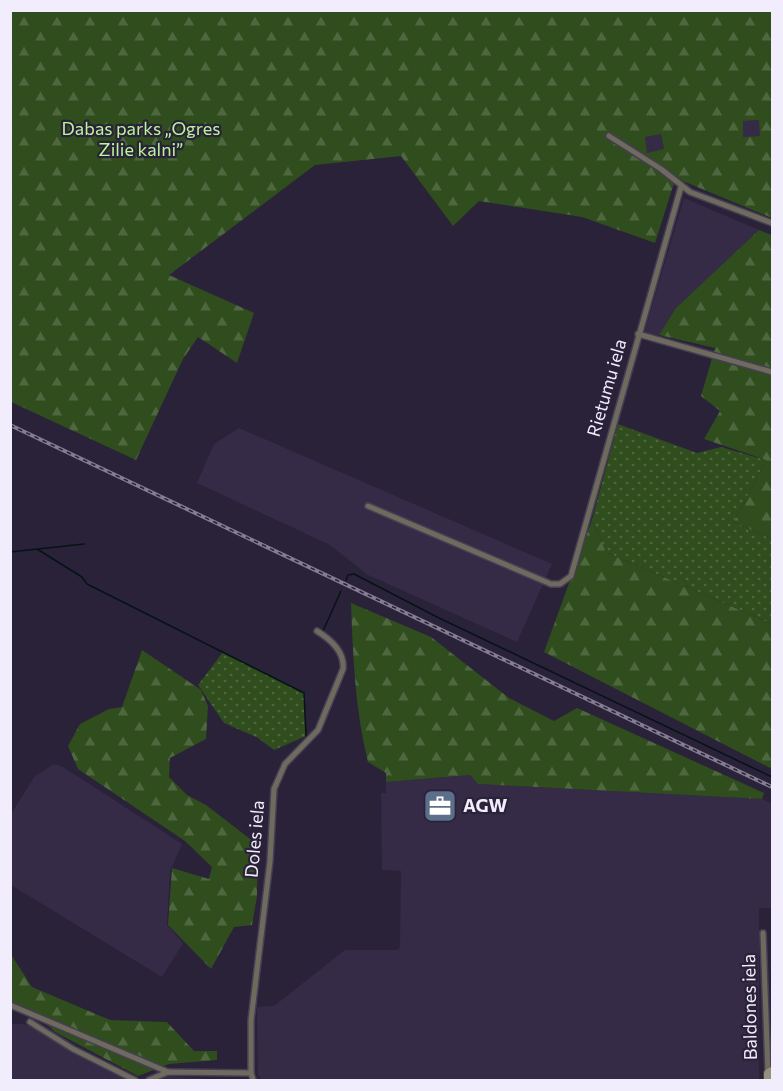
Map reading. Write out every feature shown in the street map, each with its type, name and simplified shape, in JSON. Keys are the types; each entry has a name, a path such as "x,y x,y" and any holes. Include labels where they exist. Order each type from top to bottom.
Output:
{"street":[{"path":"609,136 661,169 681,187 736,212 772,223"},
{"name":"Rietumu iela","path":"368,506 551,584 560,584 571,576 681,187"},
{"path":"638,334 772,372"},
{"name":"Doles iela","path":"253,1080 250,1020 270,861 275,784 287,762 318,730 344,669 343,658 336,647 317,632"},
{"name":"Baldones iela","path":"763,933 769,1075"},
{"path":"10,1005 168,1072"},
{"path":"30,1022 74,1049 135,1080"},
{"path":"149,1080 168,1072 251,1072"}],"shaded area":[{"path":"760,120 760,136 743,137 743,121"},
{"path":"661,134 664,150 647,153 645,137"},
{"path":"684,198 759,230 676,308 659,335 644,334"},
{"path":"239,428 552,564 517,642 368,575 330,545 197,483 214,444"},
{"path":"54,764 63,767 182,844 170,871 167,925 183,943 162,977 11,885 11,814 35,776"},
{"path":"470,775 478,784 762,799 772,804 772,908 759,908 759,1080 262,1080 258,1075 257,1007 274,1006 345,950 398,950 400,947 401,871 382,870 381,793 386,793 386,782"},
{"path":"10,1024 24,1024 139,1079 164,1076 225,1080 11,1080"}],"green space":[{"name":"Dabas parks „Ogres Zilie kalni”","path":"11,11 772,11 772,218 678,179 673,186 655,243 582,217 479,201 453,226 401,156 315,165 169,275 254,313 237,363 198,337 183,359 136,460 11,402","holes":["759,120 760,136 743,137 743,121","661,134 664,149 647,153 645,137"]},
{"path":"759,230 772,235 772,539 734,522 766,460 704,439 720,411 701,396 715,348 659,335 676,308"},
{"path":"618,424 697,453 721,447 766,460 734,522 772,539 772,624 606,552 592,520"},
{"path":"592,520 606,552 772,624 772,769 544,652"},
{"path":"351,603 431,637 509,698 554,721 577,708 764,793 762,799 478,784 470,775 386,782 386,773 368,762 360,722 355,683"},
{"path":"142,650 201,690 208,706 206,739 170,758 169,777 187,795 206,805 258,845 257,896 252,925 234,927 211,969 168,925 172,868 209,879 212,867 185,841 78,769 68,746 80,724 109,709 122,707"},
{"path":"223,652 304,693 306,736 274,750 258,738 224,723 198,685"},
{"path":"10,953 32,987 110,1020 167,1022 194,1051 217,1051 217,1060 169,1064 138,1076 55,1032 34,1012 11,1007"}],"waterway":[{"path":"10,552 84,544"},
{"path":"37,549 82,577 87,584 304,693 306,736"},
{"path":"346,580 348,575 354,574 439,618 772,777"},
{"path":"323,631 341,591"}],"railway":[{"path":"10,425 772,787"}],"place":[{"name":"AGW","path":"440,806"}]}
